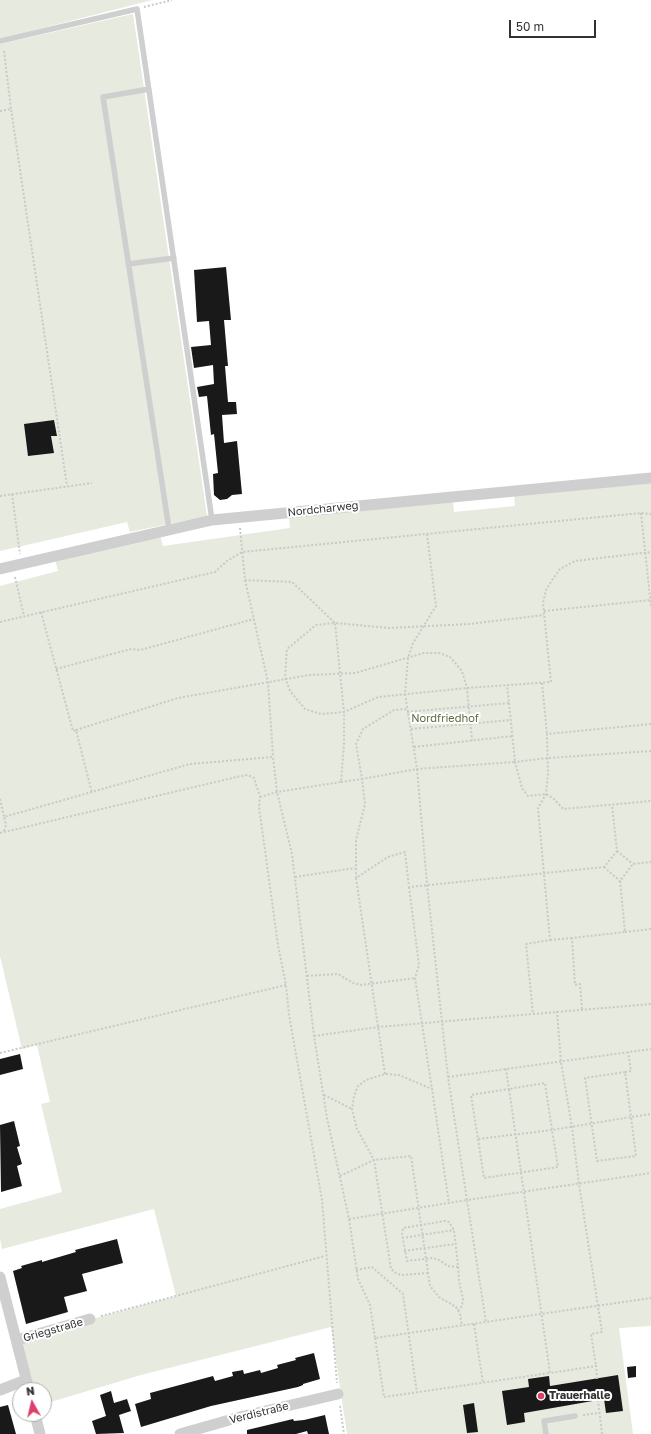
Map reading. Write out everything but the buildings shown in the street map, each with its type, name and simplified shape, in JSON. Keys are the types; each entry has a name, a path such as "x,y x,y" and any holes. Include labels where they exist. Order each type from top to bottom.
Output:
{"street":[{"name":"Nordcharweg","path":"0,569 212,520 651,478"},
{"path":"0,1277 26,1382"},
{"name":"Griegstraße","path":"17,1340 90,1319"},
{"path":"0,1390 12,1388"},
{"name":"Verdistraße","path":"180,1434 240,1417 338,1394"},
{"path":"37,1422 40,1434"}],"lane":[{"path":"0,41 137,9 212,520"},
{"path":"149,89 103,97 169,529"},
{"path":"128,264 174,258"},
{"path":"546,1434 544,1421 575,1416"}],"path":[{"path":"137,9 172,0"},
{"path":"4,51 11,109 67,486"},
{"path":"0,111 11,109"},
{"path":"0,496 92,483"},
{"path":"12,494 17,565 24,616"},
{"path":"641,513 651,606"},
{"path":"0,622 215,572 227,561 242,552 641,513 651,514"},
{"path":"240,518 242,552 246,580 268,682 277,792 292,854 314,1036 324,1095 349,1219 356,1270 358,1279 370,1306 384,1397 550,1374 596,1366"},
{"path":"427,534 436,606 413,643 408,658 405,694 417,769 427,884 448,1077 486,1322"},
{"path":"544,615 424,627 389,628 335,623 316,625 287,649 286,679 290,691 305,708 321,714 344,712 378,697 467,688 551,682 544,611 546,590 560,569 575,560 651,552"},
{"path":"246,580 292,582 335,623 344,712 344,744 341,782"},
{"path":"544,611 651,600"},
{"path":"41,612 73,731 178,698 309,675 341,675 354,673 408,658 439,653 450,658 462,671 467,688 472,740"},
{"path":"56,670 131,649 140,650 254,619"},
{"path":"542,683 548,758 546,794 538,808 550,940"},
{"path":"507,685 515,762 522,788 528,796 546,794 554,799 563,809 651,801"},
{"path":"385,1074 356,878 356,840 365,804 356,744 363,729 394,710 509,703"},
{"path":"411,729 511,720"},
{"path":"547,734 651,724"},
{"path":"76,730 92,793"},
{"path":"414,747 513,736"},
{"path":"260,797 277,792 417,769 651,751"},
{"path":"4,817 190,764 273,757"},
{"path":"2,832 248,774 254,778 260,797 260,807 278,945 286,985 289,1015 322,1200 338,1394 344,1434"},
{"path":"0,800 6,825 2,832"},
{"path":"612,805 617,851 633,864 651,862"},
{"path":"409,887 604,867 617,851"},
{"path":"356,878 388,857 405,852 420,965 415,978 449,1203"},
{"path":"625,932 620,881 633,864"},
{"path":"604,867 620,881"},
{"path":"295,877 356,868"},
{"path":"534,1014 526,944 550,940 651,930"},
{"path":"572,938 575,985 580,984 582,1009"},
{"path":"307,976 338,974 353,983 372,985 415,978"},
{"path":"0,1053 286,985"},
{"path":"314,1036 378,1027 651,1004"},
{"path":"556,1011 561,1062 602,1332 591,1334 597,1379"},
{"path":"448,1077 651,1049"},
{"path":"625,1072 636,1156 597,1161 585,1078 631,1071 628,1052"},
{"path":"506,1069 550,1374"},
{"path":"428,1273 403,1275 397,1274 391,1269 374,1160 357,1129 352,1109 354,1096 358,1086 371,1078 385,1074 399,1075 432,1089"},
{"path":"545,1083 552,1130 558,1167 484,1178 471,1095 545,1083"},
{"path":"324,1095 352,1109"},
{"path":"478,1139 552,1130 651,1114"},
{"path":"340,1176 374,1160 411,1156 430,1286 433,1292 456,1307 462,1326"},
{"path":"349,1219 524,1191 651,1173"},
{"path":"458,1266 448,1266 432,1258 407,1261 402,1238 403,1228 445,1221 449,1222 454,1230 463,1299 462,1306 458,1311"},
{"path":"402,1238 454,1230"},
{"path":"404,1251 455,1244"},
{"path":"90,1319 326,1256"},
{"path":"356,1270 372,1268 403,1294 417,1393"},
{"path":"375,1338 651,1298"},
{"path":"474,1324 482,1383"},
{"path":"598,1400 602,1434"},
{"path":"575,1416 600,1413"}],"green space":[{"path":"0,0 152,0 0,39"},
{"path":"133,14 207,516 130,532 127,522 0,551 0,44"},
{"name":"Nordfriedhof","path":"651,482 651,1326 619,1328 633,1434 347,1434 331,1327 141,1375 52,1402 52,1382 27,1382 17,1340 176,1296 154,1209 2,1249 0,1238 0,1209 62,1192 41,1104 50,1102 37,1045 22,1049 0,956 0,586 58,571 55,560 160,535 163,546 290,528 289,517 453,501 454,512 515,506 514,494"}],"place":[{"name":"Trauerhalle","path":"541,1396"}]}
